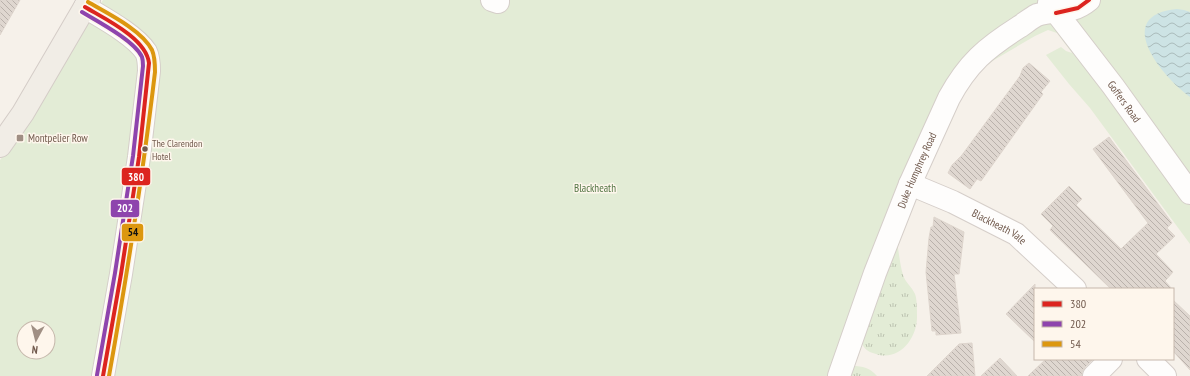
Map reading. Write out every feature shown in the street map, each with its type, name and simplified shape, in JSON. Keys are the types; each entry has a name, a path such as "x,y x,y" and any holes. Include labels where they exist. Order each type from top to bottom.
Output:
{"main road":[{"path":"0,146 23,113 87,3"}],"street":[{"path":"492,0 498,2 498,0"},
{"name":"Duke Humphrey Road","path":"839,376 874,273 910,184 949,98 959,80 982,54 997,42 1051,6 1078,8 1089,0"},
{"path":"87,3 137,42 146,53 149,71 137,173 103,376"},
{"name":"Goffers Road","path":"1051,6 1112,86 1190,193"},
{"name":"Blackheath Vale","path":"910,184 953,202 1016,234 1074,288"},
{"path":"1094,376 1110,360"},
{"path":"1149,360 1165,376"}],"green space":[{"name":"Blackheath","path":"103,0 1190,0 1190,244 1090,108 1046,55 1061,47 1072,53 1057,33 1048,30 994,60 974,76 942,128 844,376 0,376 0,160 14,143 70,50"},
{"path":"897,242 903,275 916,296 917,323 911,339 906,346 900,351 885,356 868,350 862,344 860,338"},
{"path":"852,366 866,368 877,376 847,376"}],"water":[{"path":"1177,9 1190,12 1190,97 1167,76 1156,62 1148,48 1145,34 1147,22 1157,14"}],"building":[{"path":"0,0 20,0 0,35"},
{"path":"1029,63 1050,81 1041,92 1043,94 981,181 977,179 970,189 948,173 952,165 962,155 1020,76 1023,68"},
{"path":"1109,137 1172,223 1167,228 1175,236 1156,254 1173,272 1165,281 1171,288 1110,288 1050,230 1053,226 1041,214 1069,186 1082,199 1076,205 1121,249 1148,223 1093,149"},
{"path":"934,217 964,232 959,274 954,274 961,333 936,335 936,331 932,331 926,272 929,238 931,227 933,227"},
{"path":"1035,284 1034,341 1006,314"},
{"path":"1174,301 1190,316 1190,370 1174,352"},
{"path":"972,343 975,376 927,376 959,344"},
{"path":"1000,358 1017,376 981,376"},
{"path":"1045,360 1092,360 1085,367 1082,372 1082,376 1028,376"}],"transit line":[{"name":"380","path":"1056,13 1078,8 1089,0"},
{"name":"54","path":"88,2 114,17 140,36 152,50 155,64 140,186 109,376"},
{"name":"380","path":"85,7 113,23 133,37 141,45 149,63 139,157 121,274 103,376"},
{"name":"202","path":"82,12 132,44 142,57 143,63 133,156 115,273 97,375"}],"place":[{"name":"Montpelier Row","path":"20,138"},
{"name":"The Clarendon Hotel","path":"145,149"}]}
